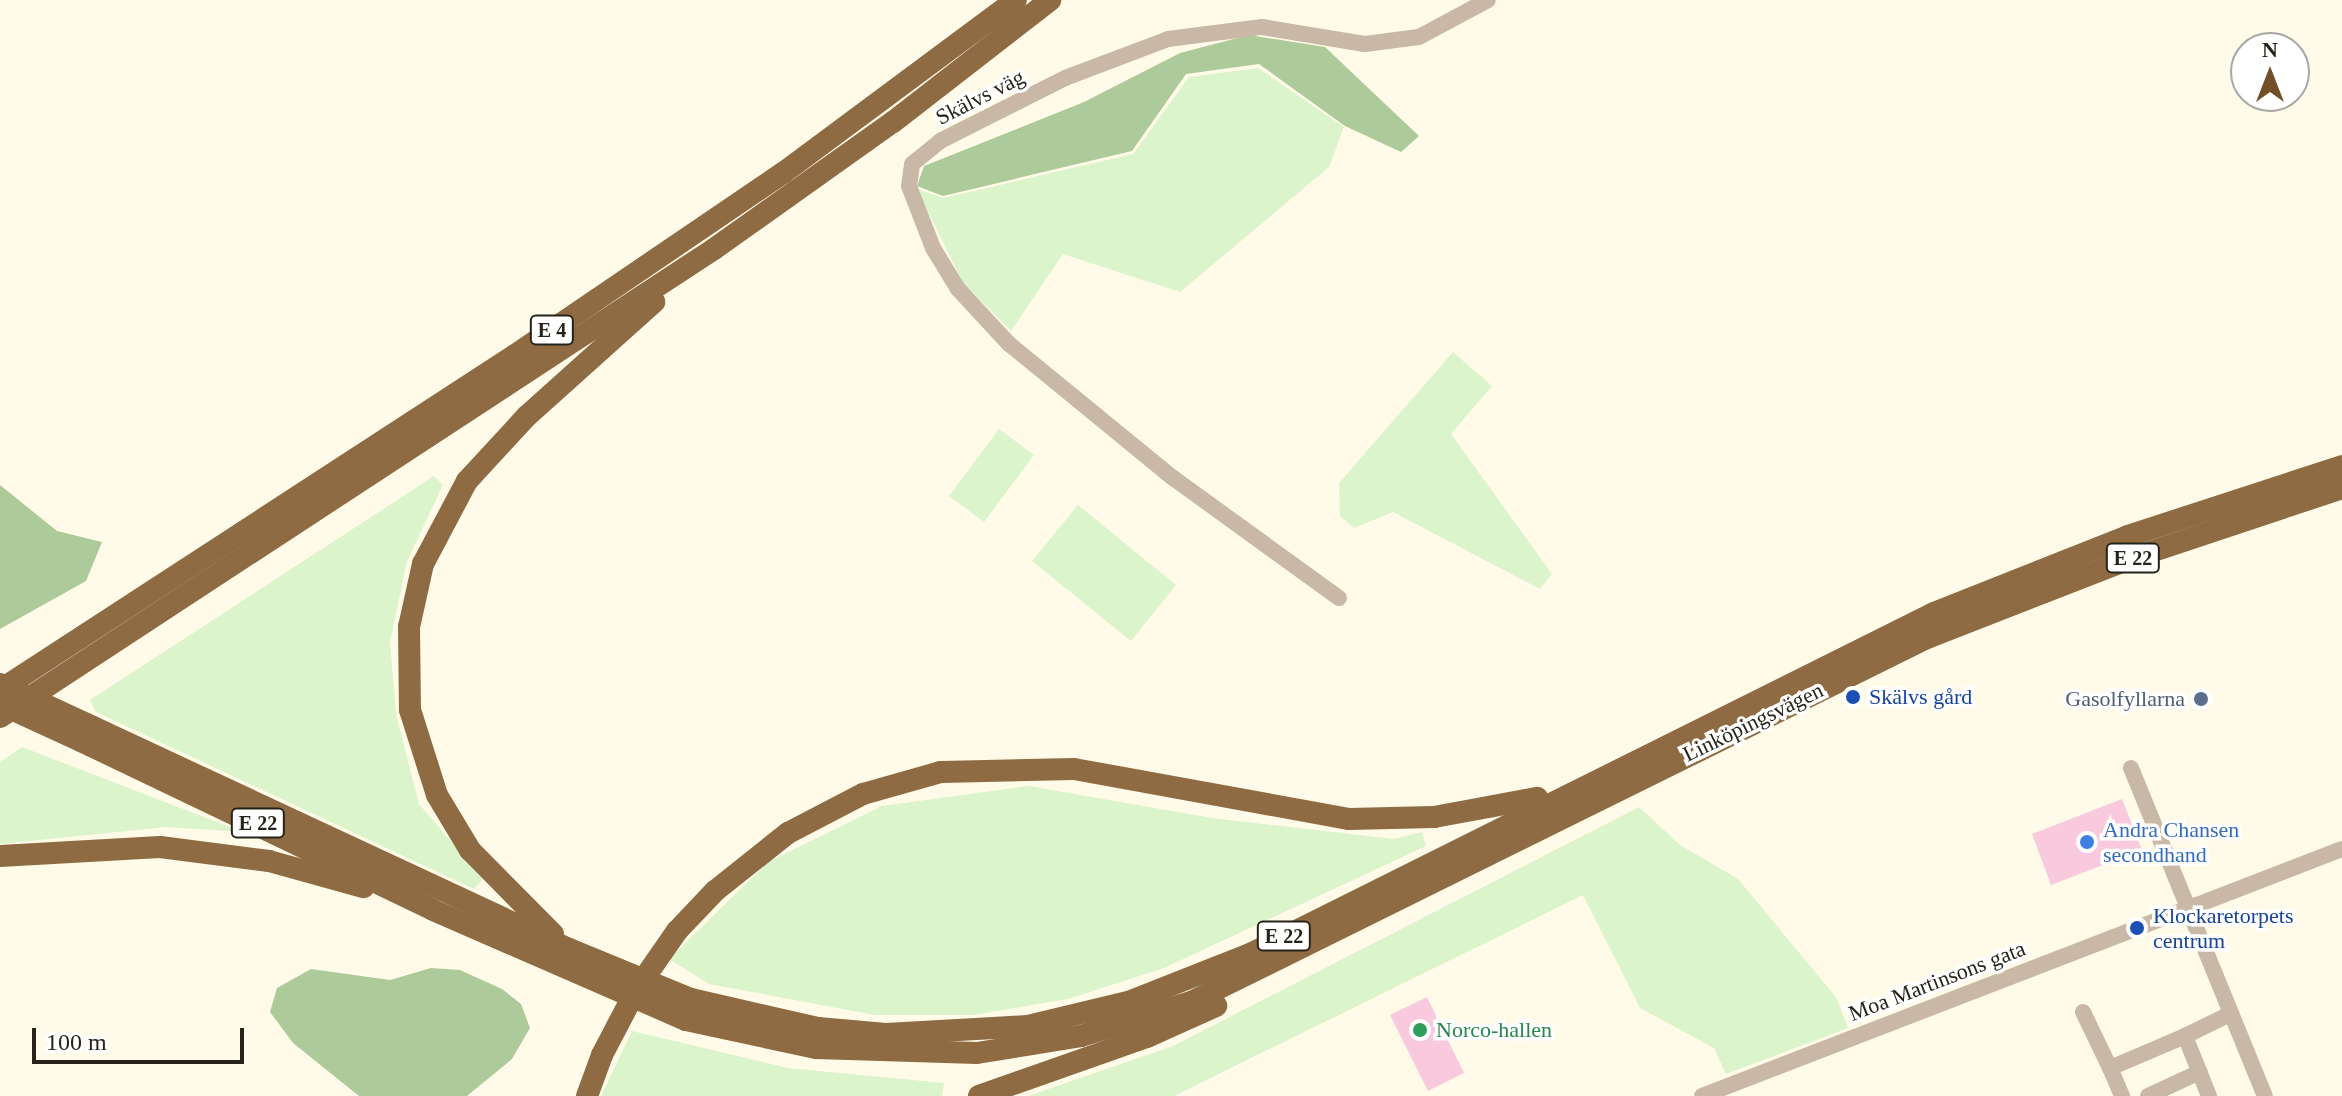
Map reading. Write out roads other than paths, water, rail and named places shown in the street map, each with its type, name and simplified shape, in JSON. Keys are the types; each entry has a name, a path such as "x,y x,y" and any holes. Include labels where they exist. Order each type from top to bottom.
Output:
{"highway":[{"name":"E 4","path":"0,690 540,337 783,173 1016,0"},
{"name":"E 4","path":"0,717 714,249 1050,0"},
{"path":"569,949 470,850 425,769 407,685 413,597 436,532 489,456 714,249"},
{"name":"Linköpingsvägen","path":"1574,790 1791,679 1990,589 2342,466"},
{"name":"Linköpingsvägen","path":"1272,966 1927,638 2135,557 2342,488"},
{"path":"0,684 87,734 569,949"},
{"name":"E 22","path":"0,704 87,734 433,910 686,1020 750,1037 885,1055 1136,1020 1272,966"},
{"path":"587,1096 602,1055 636,990 677,931 715,891 788,833 863,794 941,772 1074,769 1349,819 1457,814 1574,790"},
{"name":"E 22","path":"569,949 691,999 753,1016 886,1034 976,1042 1077,1016 1184,982 1574,790"},
{"path":"0,856 103,847 218,853 325,875 433,910"},
{"path":"979,1096 1190,1019 1272,966"}],"street":[{"name":"Skälvs väg","path":"1339,598 1173,478 1009,344 958,289 933,248 909,186 912,164 940,141 1065,78 1168,39 1262,27 1365,44 1419,37 1484,2"},
{"path":"2131,768 2265,1096"},
{"name":"Moa Martinsons gata","path":"1703,1096 2342,849"},
{"path":"2083,1012 2122,1096"},
{"path":"2110,1068 2230,1014"},
{"path":"2185,1036 2209,1096"},
{"path":"2148,1096 2200,1072"}],"place":[{"name":"Skälvs gård","path":"1853,697"},
{"name":"Gasolfyllarna","path":"2201,699"},
{"name":"Andra Chansen secondhand","path":"2087,842"},
{"name":"Klockaretorpets centrum","path":"2137,928"},
{"name":"Norco-hallen","path":"1420,1030"}]}
